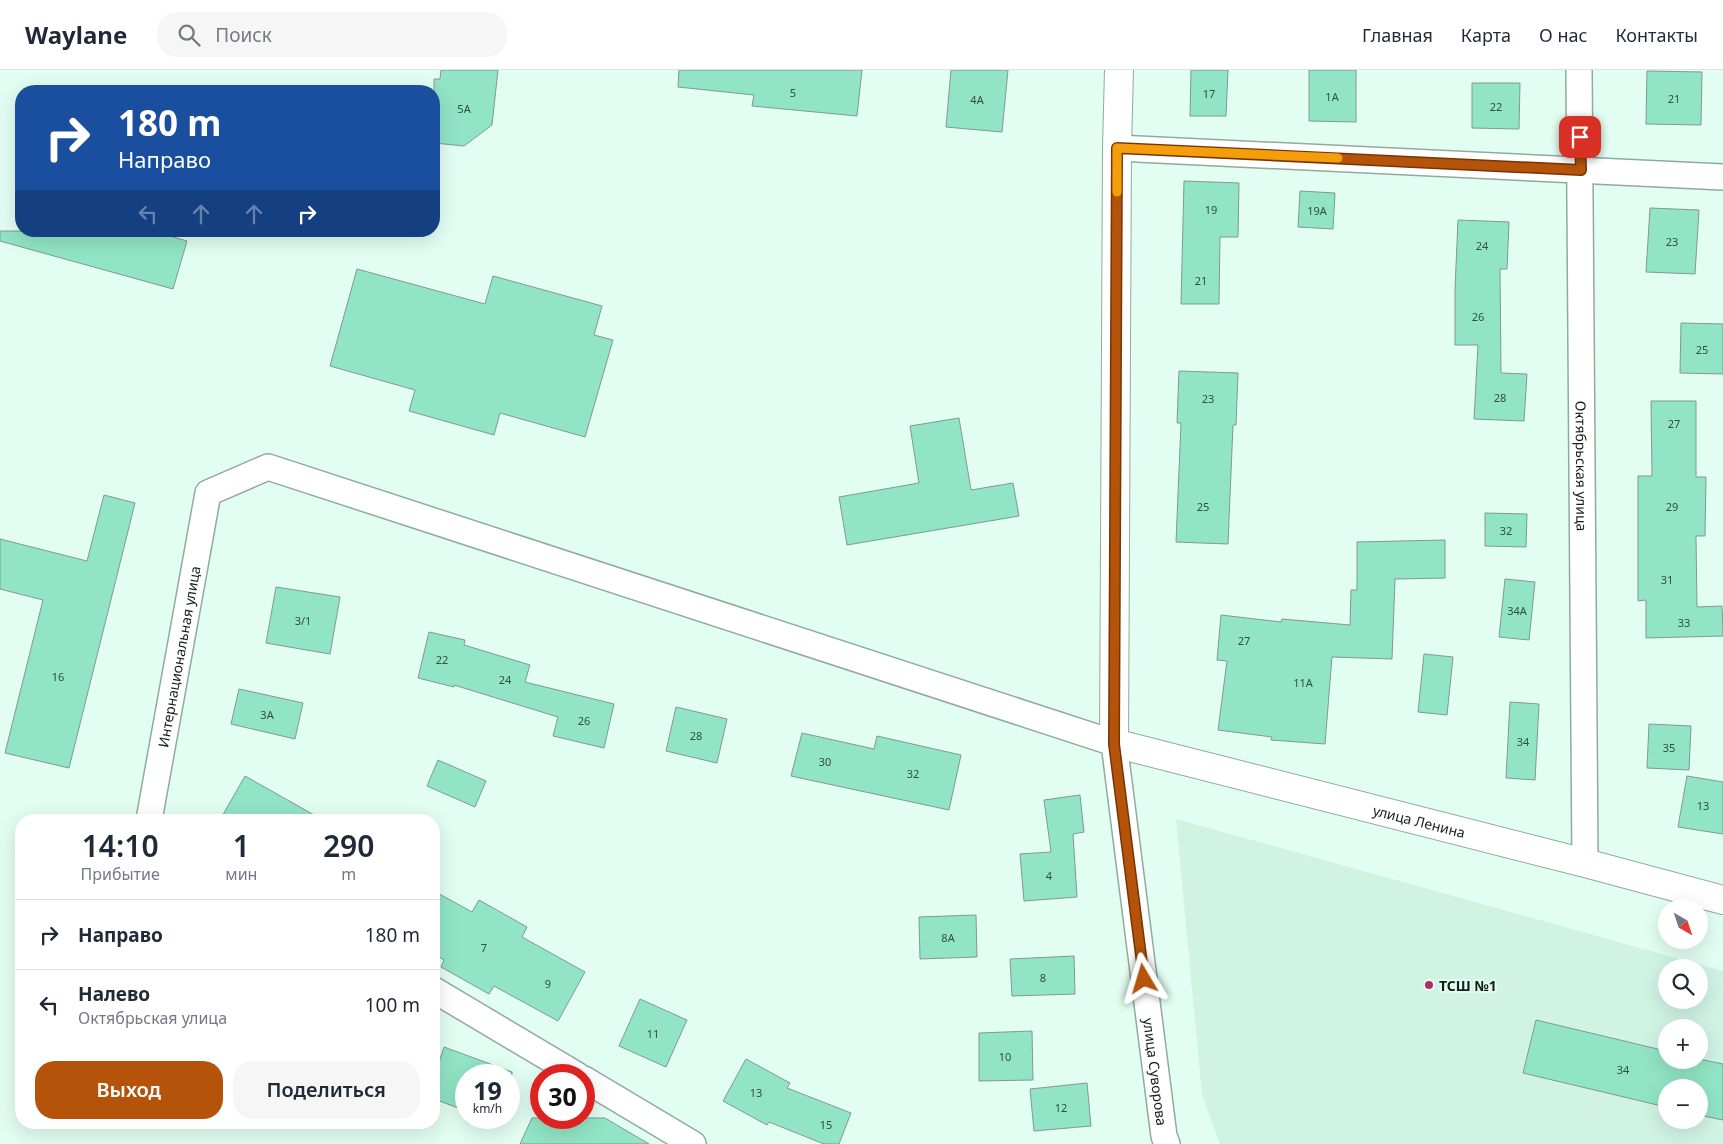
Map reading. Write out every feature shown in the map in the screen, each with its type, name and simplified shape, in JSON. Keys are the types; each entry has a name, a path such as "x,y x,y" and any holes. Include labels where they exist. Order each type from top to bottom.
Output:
{"street":[{"name":"улица Суворова","path":"1119,70 1114,744 1164,1136 1167,1144"},
{"name":"Октябрьская улица","path":"1579,70 1585,862"},
{"path":"1117,148 1723,177"},
{"name":"Интернациональная улица","path":"150,814 208,493 268,467 1114,744"},
{"name":"улица Ленина","path":"1114,744 1585,862 1723,900"},
{"path":"440,994 558,1064"},
{"path":"595,1086 693,1144"}],"shaded area":[{"name":"ТСШ №1","path":"1176,819 1680,959 1658,959 1658,1009 1708,1009 1708,967 1723,971 1723,1144 1220,1144 1202,1095"}],"building":[{"path":"441,70 498,70 492,125 464,146 440,144 440,85 434,85 434,79 440,79"},
{"path":"679,70 862,70 857,116 752,106 754,95 678,87"},
{"path":"951,70 1008,70 1002,132 946,127"},
{"path":"1191,70 1228,70 1226,116 1190,116"},
{"path":"1309,70 1356,70 1356,122 1309,121"},
{"path":"1647,71 1702,72 1701,125 1646,124"},
{"path":"1472,83 1520,83 1519,129 1472,128"},
{"path":"1184,181 1239,183 1238,237 1220,237 1219,304 1181,304"},
{"path":"1300,191 1335,193 1333,229 1298,227"},
{"path":"1650,208 1699,210 1695,274 1646,272"},
{"path":"1458,220 1509,222 1507,269 1500,269 1501,373 1527,374 1524,421 1474,419 1478,345 1455,345"},
{"path":"0,231 15,231 15,237 173,237 187,241 173,289 0,241"},
{"path":"357,269 485,304 493,276 602,306 594,335 613,340 585,437 500,413 494,435 409,411 415,390 330,366"},
{"path":"1681,323 1723,324 1723,374 1680,373"},
{"path":"1179,371 1238,373 1236,425 1233,425 1228,544 1176,542 1181,423 1177,423"},
{"path":"1651,401 1696,401 1696,477 1706,477 1705,536 1696,536 1697,607 1722,606 1723,636 1646,638 1646,600 1638,601 1638,476 1652,476"},
{"path":"959,418 971,490 1013,483 1019,516 847,545 839,497 919,483 910,426"},
{"path":"104,495 135,503 69,768 5,753 43,600 0,589 0,539 87,561"},
{"path":"1485,513 1527,514 1526,547 1485,546"},
{"path":"1445,540 1445,578 1395,579 1392,659 1332,657 1325,744 1271,740 1272,737 1218,730 1227,661 1217,660 1221,615 1281,622 1282,619 1350,625 1351,590 1357,590 1357,542"},
{"path":"1505,579 1535,582 1529,640 1499,637"},
{"path":"276,587 340,597 330,654 266,643"},
{"path":"429,632 465,640 464,645 530,665 525,682 614,704 604,748 553,736 558,717 454,685 454,687 418,678"},
{"path":"1424,654 1453,657 1447,715 1418,712"},
{"path":"239,689 303,703 295,739 231,724"},
{"path":"1510,702 1539,704 1535,780 1506,778"},
{"path":"676,707 727,719 717,763 666,751"},
{"path":"1649,724 1691,726 1689,770 1647,768"},
{"path":"802,733 874,749 877,736 961,755 949,810 791,776"},
{"path":"438,760 486,781 475,807 427,786"},
{"path":"245,776 312,814 223,814"},
{"path":"1687,776 1723,782 1723,834 1678,827"},
{"path":"1080,795 1084,832 1073,834 1077,897 1024,901 1020,854 1051,852 1044,800"},
{"path":"440,894 472,912 479,900 527,927 522,937 585,972 558,1021 494,986 489,994 441,967 444,960 440,958"},
{"path":"976,915 977,957 920,959 919,917"},
{"path":"1074,956 1075,994 1012,996 1010,959"},
{"path":"640,999 687,1020 666,1067 619,1046"},
{"path":"1536,1020 1658,1049 1658,1069 1708,1069 1708,1061 1723,1064 1723,1120 1708,1117 1708,1079 1658,1079 1658,1105 1523,1073"},
{"path":"1032,1031 1033,1080 979,1081 979,1033"},
{"path":"444,1047 490,1064 455,1064 455,1107 440,1101 440,1059"},
{"path":"746,1059 790,1083 787,1088 851,1113 839,1144 824,1144 769,1122 767,1125 723,1101"},
{"path":"1087,1083 1091,1126 1034,1131 1030,1089"},
{"path":"595,1118 605,1118 649,1144 520,1144 530,1122 530,1129 595,1129"}],"slow traffic":[{"path":"1117,192 1117,148 1338,158"}],"place":[{"name":"ТСШ №1","path":"1429,985"}],"route":[{"path":"1144,979 1114,744 1117,148 1581,170 1580,137"}]}
